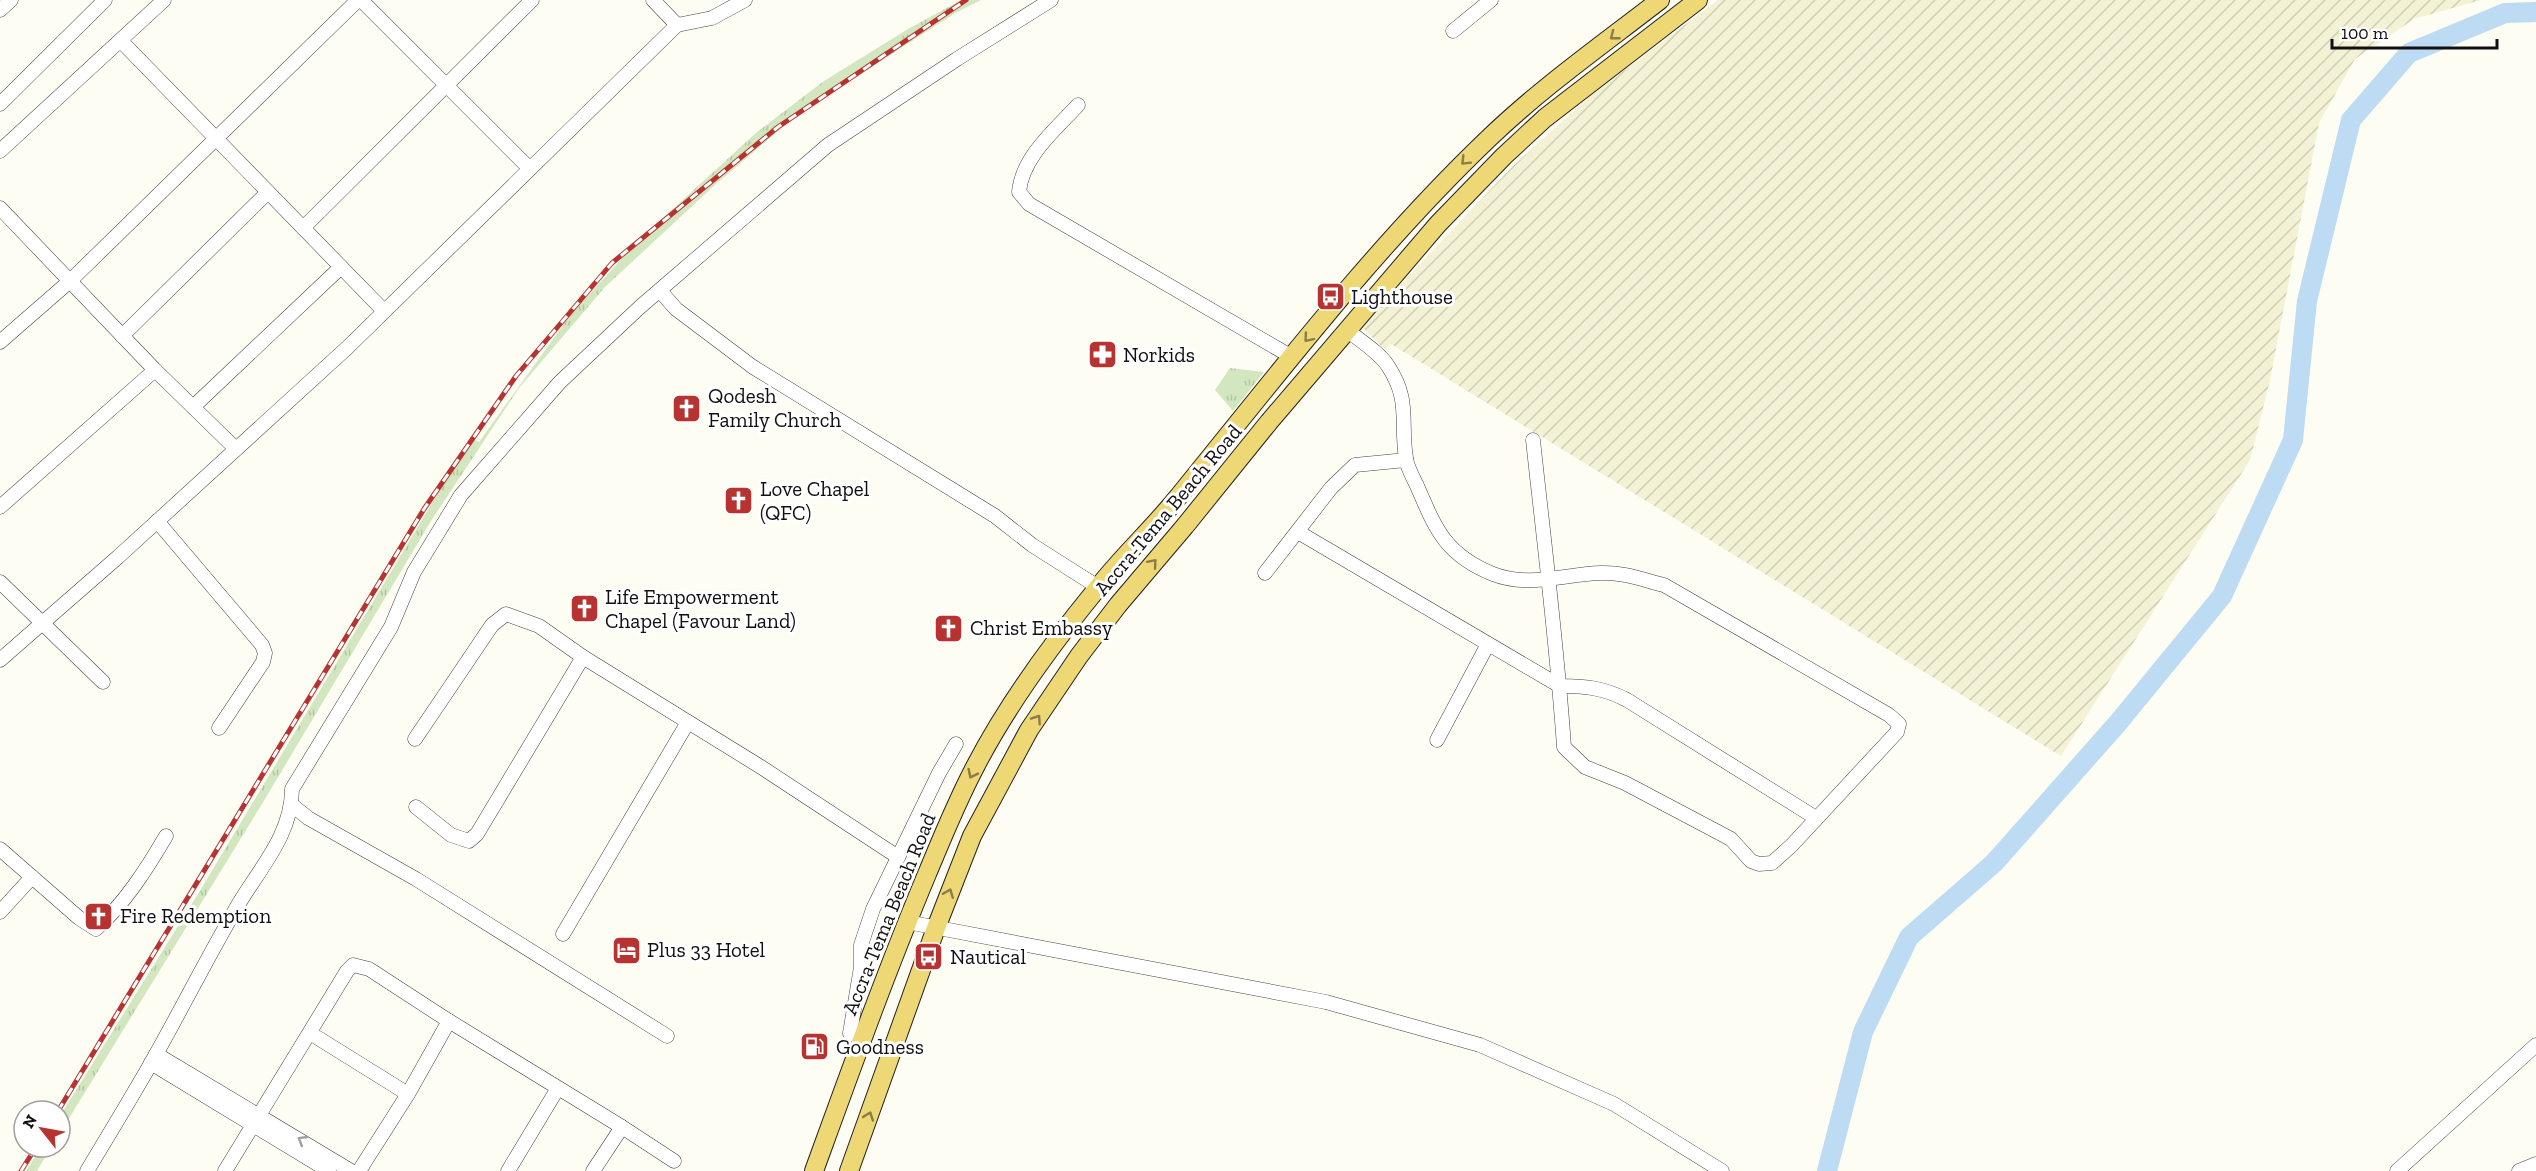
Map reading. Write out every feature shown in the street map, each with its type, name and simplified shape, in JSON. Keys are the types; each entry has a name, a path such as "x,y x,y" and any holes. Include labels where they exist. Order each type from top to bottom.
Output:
{"main road":[{"name":"Accra-Tema Beach Road","path":"814,1171 907,922 975,767 1011,705 1055,642 1098,587 1169,507 1420,206 1531,100 1660,0"},
{"name":"Accra-Tema Beach Road","path":"849,1171 936,928 972,836 1029,730 1079,656 1118,605 1438,224 1504,156 1545,118 1698,0"},
{"path":"1098,587 1118,605"}],"street":[{"path":"0,10 11,0"},
{"path":"0,104 105,0"},
{"path":"0,152 164,0"},
{"path":"0,342 70,281 360,0 529,168"},
{"path":"303,228 532,0"},
{"path":"653,0 677,25"},
{"path":"0,660 348,347 677,25 712,18 745,0"},
{"path":"87,1171 154,1059 236,909 265,866 279,840 292,805 292,789 391,627 414,572 461,495 560,382 640,307 828,145 876,116 957,59 1051,0"},
{"path":"1466,0 1474,12"},
{"path":"1453,31 1491,0"},
{"path":"121,41 384,310"},
{"path":"1078,105 1042,144 1020,176 1018,192 1029,204 1292,357"},
{"path":"122,336 268,192"},
{"path":"0,208 155,370 236,450"},
{"path":"193,407 341,267"},
{"path":"660,292 676,309 753,367 995,516 1040,550 1098,587"},
{"path":"1347,330 1387,363 1398,384 1405,408 1406,460 1437,532 1471,562 1493,574 1512,580 1548,580 1602,573 1631,576 1664,585 1896,721 1898,732 1791,846 1772,863 1759,864 1751,861 1731,839 1625,783 1585,767 1564,747 1560,686 1548,580 1533,440"},
{"path":"0,507 155,370"},
{"path":"1265,573 1331,488 1355,465 1406,460"},
{"path":"157,521 262,645 265,653 263,662 219,728"},
{"path":"1298,532 1560,686 1608,690 1816,818"},
{"path":"0,582 103,682"},
{"path":"415,739 492,625 506,614 539,626 583,657 771,773 898,857"},
{"path":"1437,740 1488,644"},
{"path":"416,807 459,839 469,841 477,834 583,657"},
{"path":"563,934 688,722"},
{"path":"863,1038 850,1033 861,967 861,945 873,909 956,744"},
{"path":"292,805 308,818 416,879 667,1036"},
{"path":"0,849 79,918 96,929 109,918 142,877 166,836"},
{"path":"0,912 32,877"},
{"path":"907,922 1326,1002 1480,1045 1614,1104 1722,1171"},
{"path":"225,1171 347,971 353,965 369,969 449,1022 674,1161"},
{"path":"359,1171 408,1094 449,1022"},
{"path":"310,1033 408,1094"},
{"path":"2397,1171 2536,1045"},
{"path":"154,1059 256,1120 351,1171"},
{"path":"508,1171 558,1088"},
{"path":"256,1120 329,1171"},
{"path":"593,1171 622,1127"},
{"path":"2519,1171 2536,1164"}],"green space":[{"path":"961,0 981,0 957,12 797,115 716,184 605,287 519,388 431,521 262,804 72,1113 71,1099 201,889 471,438 479,442 571,314 640,239 757,132 824,81 908,29"},
{"path":"1718,0 2481,0 2414,19 2355,59 2319,123 2270,380 2250,460 2061,756 1391,344 1385,350 1363,328 1385,301 1511,168 1590,96"},
{"path":"1230,368 1264,372 1233,411 1215,390"},
{"path":"34,1159 44,1159 37,1171 26,1171"}],"waterway":[{"path":"1827,1171 1863,1032 1909,937 1994,863 2117,724 2222,596 2293,440 2307,301 2351,120 2409,53 2505,13 2536,12"}],"railway":[{"path":"65,1099 424,509 516,376 612,263 778,127 966,0"},
{"path":"21,1171 28,1159"}],"place":[{"name":"Lighthouse","path":"1330,297"},
{"name":"Norkids","path":"1102,355"},
{"name":"Qodesh Family Church","path":"687,408"},
{"name":"Love Chapel (QFC)","path":"739,501"},
{"name":"Life Empowerment Chapel (Favour Land)","path":"584,609"},
{"name":"Christ Embassy","path":"949,628"},
{"name":"Fire Redemption","path":"99,916"},
{"name":"Plus 33 Hotel","path":"626,950"},
{"name":"Nautical","path":"929,957"},
{"name":"Goodness","path":"815,1047"}]}
